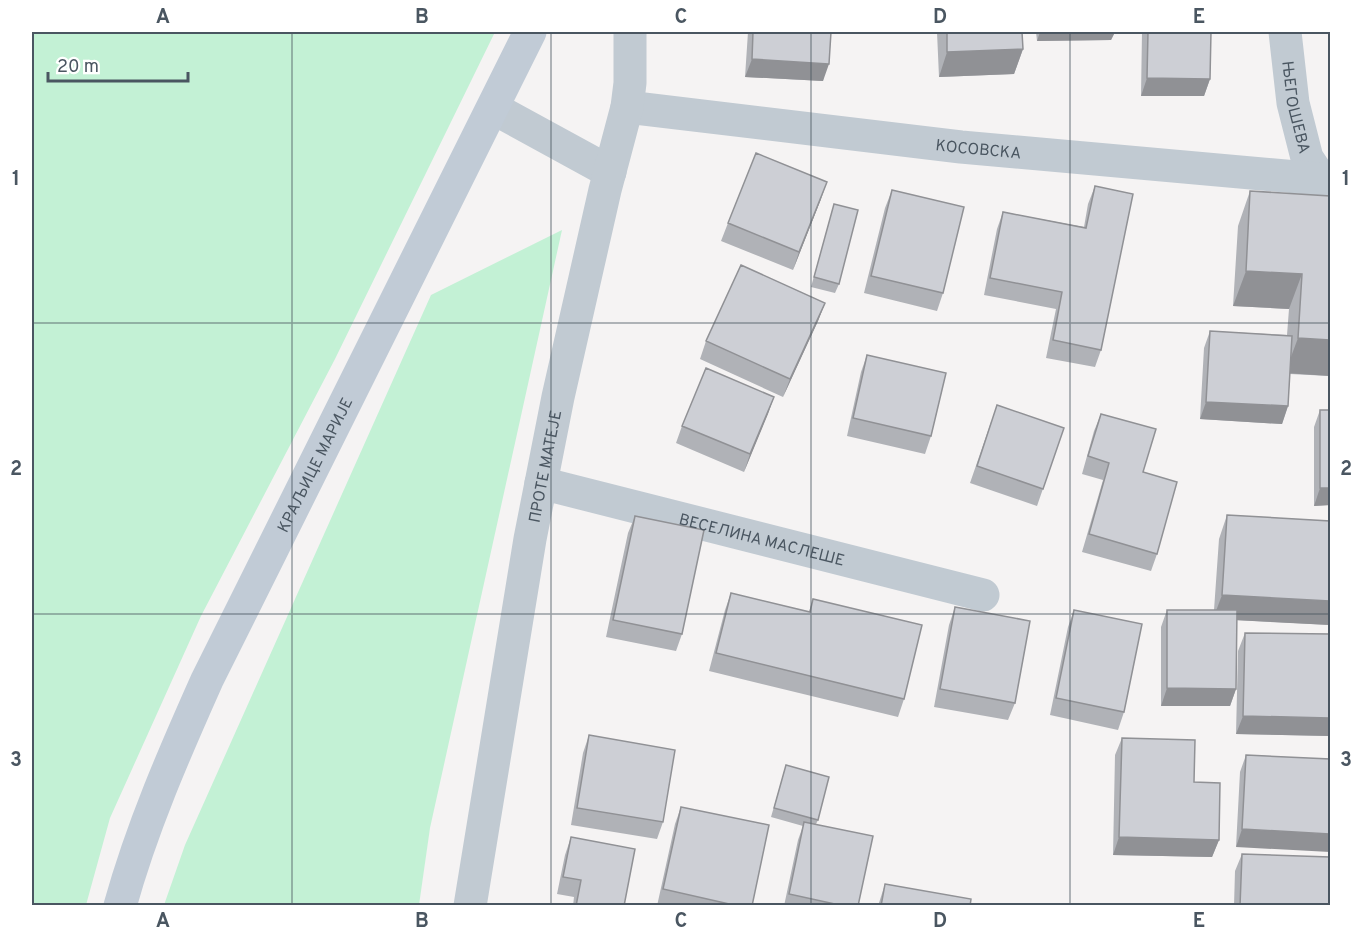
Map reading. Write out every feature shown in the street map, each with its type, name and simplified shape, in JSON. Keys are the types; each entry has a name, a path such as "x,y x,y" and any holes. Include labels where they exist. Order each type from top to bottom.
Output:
{"street":[{"name":"КРАЉИЦЕ МАРИЈЕ","path":"120,906 145,825 207,680 530,32"},
{"name":"ПРОТЕ МАТЕЈЕ","path":"470,906 541,483 558,397 627,107 630,83 630,32"},
{"name":"ЊЕГОШЕВА","path":"1286,32 1293,103 1307,158 1326,179"},
{"name":"КОСОВСКА","path":"627,107 961,147 1326,179"},
{"path":"493,108 610,172"},
{"name":"ВЕСЕЛИНА МАСЛЕШЕ","path":"541,483 983,595"}],"green space":[{"path":"32,32 495,32 335,359 201,616 110,818 86,905 32,905"},
{"path":"562,230 430,828 419,905 164,905 185,845 431,295"}],"building":[{"path":"753,32 831,32 829,64 752,59"},
{"path":"947,32 1022,32 1023,49 947,52"},
{"path":"1148,32 1211,32 1210,79 1147,78"},
{"path":"756,153 827,182 799,252 728,223"},
{"path":"1095,186 1133,194 1101,350 1053,340 1062,292 990,278 1003,212 1086,228"},
{"path":"892,190 964,207 943,293 871,276"},
{"path":"1250,191 1330,196 1330,340 1298,338 1302,274 1246,271"},
{"path":"834,204 858,210 839,284 814,277"},
{"path":"741,265 825,303 790,379 706,341"},
{"path":"1210,331 1292,336 1288,406 1206,402"},
{"path":"867,355 946,373 931,436 853,418"},
{"path":"706,368 774,397 750,454 682,426"},
{"path":"997,405 1064,428 1043,489 977,466"},
{"path":"1320,410 1330,410 1330,488 1320,488"},
{"path":"1101,414 1156,429 1143,472 1177,482 1157,554 1089,534 1109,463 1088,456"},
{"path":"1227,515 1330,521 1330,601 1222,595"},
{"path":"635,516 704,530 682,634 613,620"},
{"path":"731,593 810,612 813,599 922,625 904,699 716,653"},
{"path":"955,607 1030,621 1015,703 940,689"},
{"path":"1074,610 1142,624 1124,712 1056,698"},
{"path":"1167,610 1237,610 1236,689 1167,688"},
{"path":"1245,633 1330,634 1330,718 1243,716"},
{"path":"589,735 675,750 663,822 577,808"},
{"path":"1122,738 1195,740 1194,782 1220,783 1219,840 1119,837"},
{"path":"1246,755 1330,759 1330,834 1242,829"},
{"path":"786,765 829,777 818,820 774,808"},
{"path":"681,807 769,825 752,906 738,906 663,889"},
{"path":"804,822 873,836 858,906 844,906 789,894"},
{"path":"571,837 635,849 624,906 576,906 581,880 563,877"},
{"path":"1242,854 1330,857 1330,906 1240,906"},
{"path":"885,884 971,899 970,906 881,906"}]}
